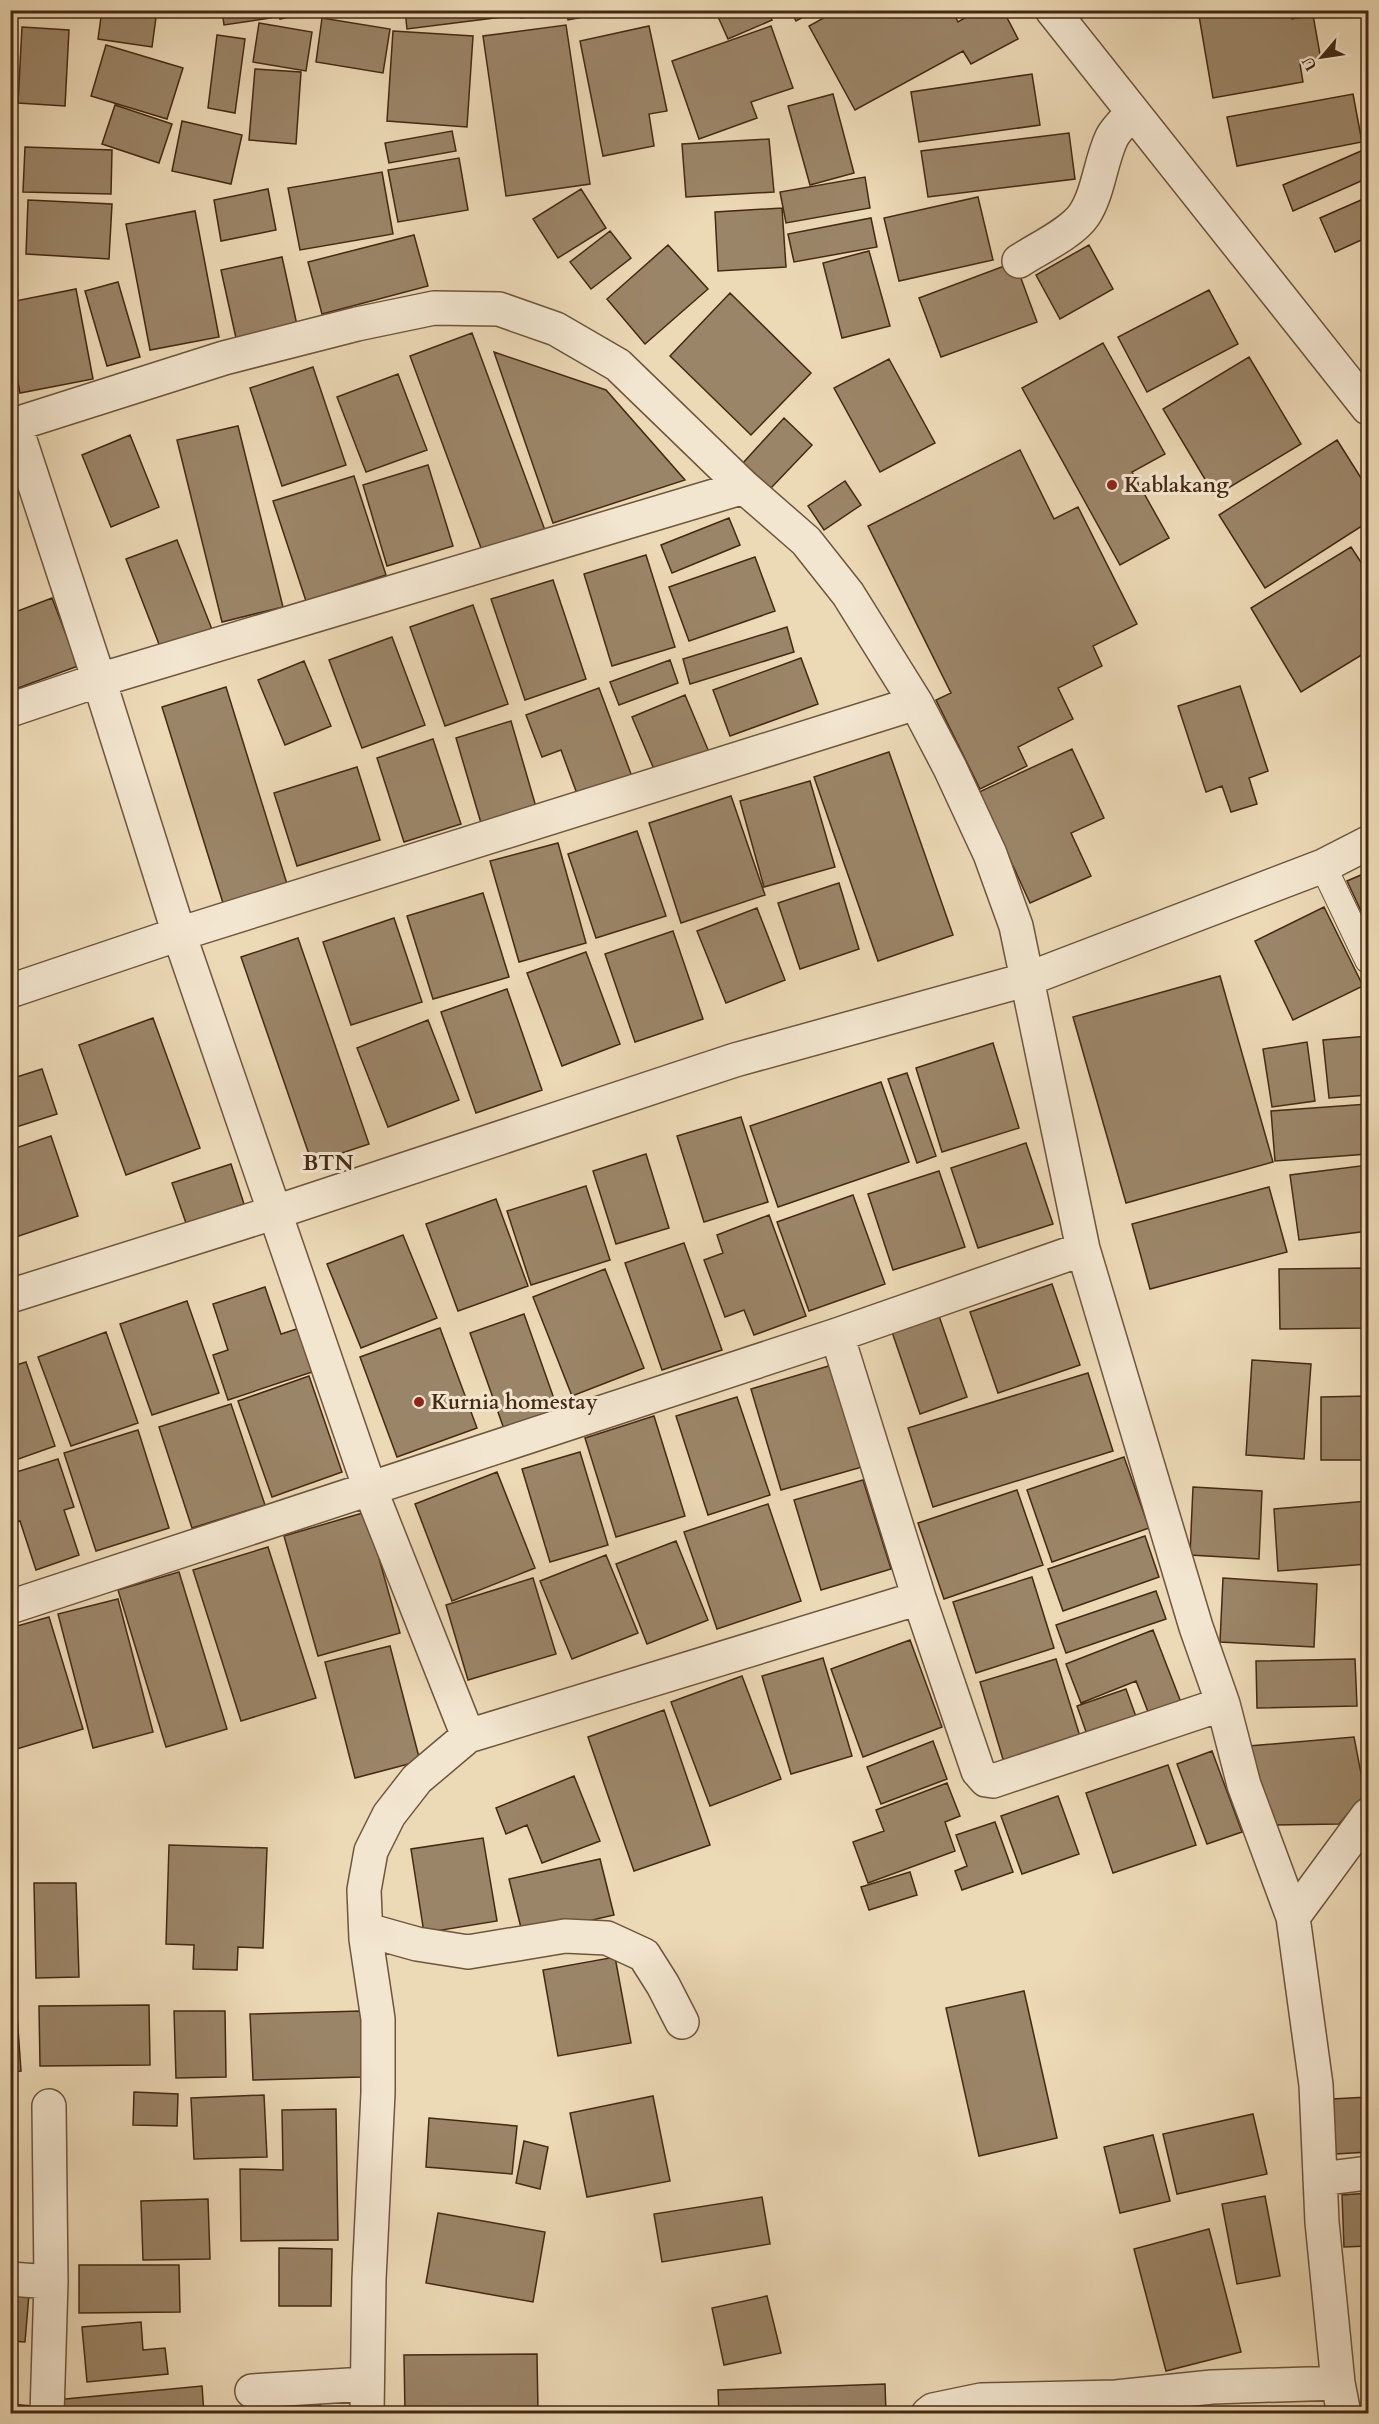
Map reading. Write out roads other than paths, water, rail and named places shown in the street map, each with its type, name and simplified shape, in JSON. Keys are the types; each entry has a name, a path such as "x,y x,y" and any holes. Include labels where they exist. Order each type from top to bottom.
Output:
{"street":[{"path":"1052,10 1368,408"},
{"path":"1019,261 1082,218 1095,195 1101,166 1113,135 1133,112"},
{"path":"468,1736 370,1489 179,934 99,681 13,425 224,358 357,324 434,308 499,309 556,329 618,365 744,488 806,541 848,594 916,703 950,768 990,855 1016,926 1025,980 1083,1249 1196,1627 1223,1704 1244,1785 1293,1917 1316,2085 1322,2222 1341,2398 1212,2387 1116,2397 981,2400 933,2410 928,2414"},
{"path":"10,710 99,681 744,488"},
{"path":"10,991 179,934 916,703"},
{"path":"10,1296 276,1212 735,1060 1025,980 1323,867 1368,843"},
{"path":"10,1607 837,1335 1083,1249"},
{"path":"837,1335 919,1598 978,1771 986,1780 993,1781 1223,1704"},
{"path":"252,2391 366,2399 378,2093 378,2019 364,1890 371,1851 389,1815 417,1779 468,1736 919,1598"},
{"path":"1293,1917 1368,1815"},
{"path":"367,1930 417,1944 468,1952 565,1936 607,1938 644,1955 682,2022"},
{"path":"47,2414 51,2282 49,2106"},
{"path":"1320,2179 1368,2173"},
{"path":"10,2279 51,2282"}],"lane":[{"path":"1323,867 1368,960"}],"place":[{"name":"Kablakang","path":"1112,485"},
{"name":"Kurnia homestay","path":"419,1402"}],"district":[{"name":"BTN","path":"328,1163"}]}
